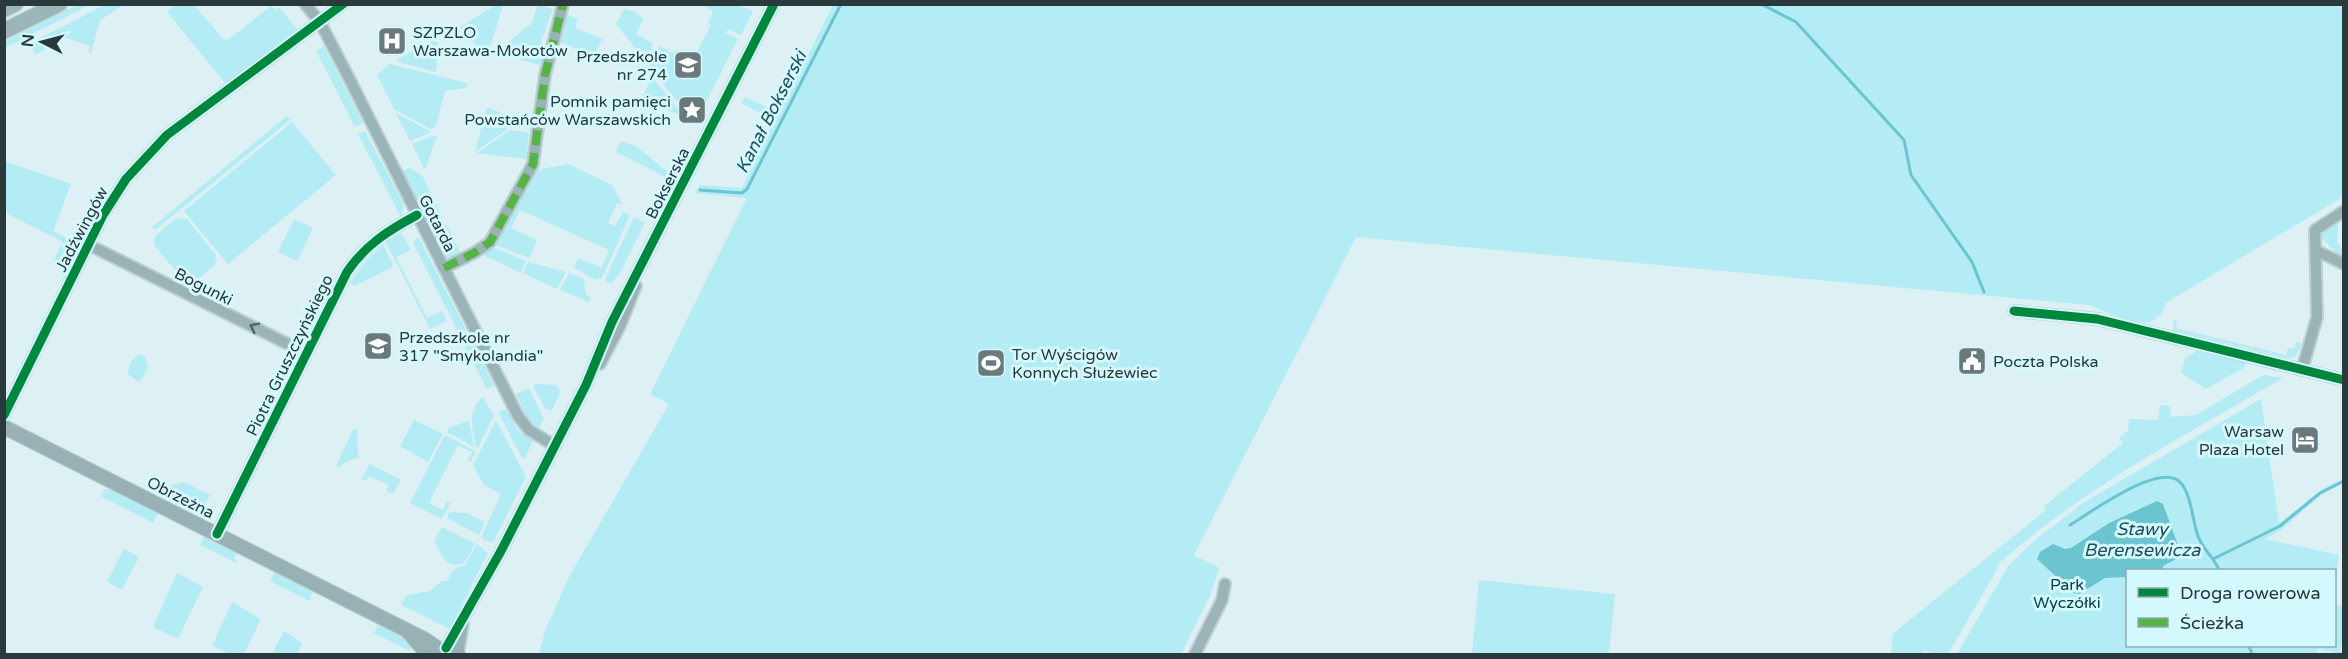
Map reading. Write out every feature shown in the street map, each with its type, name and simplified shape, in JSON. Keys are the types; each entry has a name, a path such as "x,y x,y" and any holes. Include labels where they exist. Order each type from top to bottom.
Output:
{"main road":[{"path":"4,9 15,4"},
{"path":"4,31 59,4"}],"street":[{"name":"Gotarda","path":"305,4 320,22 521,422 532,433 555,446"},
{"name":"Jadźwingów","path":"4,415 103,216 126,179 168,135 343,4"},
{"path":"444,268 490,243 533,164 545,75 563,4"},
{"name":"Bokserska","path":"443,652 464,621 591,376 612,322 633,279 640,271 774,4"},
{"path":"2302,370 2317,317 2315,230 2343,211"},
{"name":"Piotra Gruszczyńskiego","path":"217,534 340,285 356,259 378,238 417,215"},
{"name":"Bogunki","path":"89,245 306,353"},
{"path":"2316,251 2343,264"},
{"path":"2014,311 2097,319 2343,381"},
{"name":"Obrzeżna","path":"4,427 407,630 443,652"},
{"path":"1195,654 1222,600 1225,584"}],"green space":[{"path":"79,4 89,5 5,48 5,41"},
{"path":"701,4 737,5 753,11 741,35 728,29 726,33 738,39 695,124 616,24 624,9 635,12 644,19 636,34 653,43 651,49 656,52 659,46 673,53 676,50 694,58 711,25 708,23 713,12"},
{"path":"104,5 124,5 100,20 91,53 88,52 90,46 66,38 35,55 31,43"},
{"path":"175,5 194,5 223,39 228,40 271,6 275,10 279,7 297,29 226,84 167,12"},
{"path":"496,5 503,5 489,51 479,48 460,27"},
{"path":"538,5 553,9 542,39 539,56 545,59 544,64 540,65 503,55 505,44 531,24"},
{"name":"Tor Wyścigów Konnych Służewiec","path":"833,5 2343,5 2343,197 2167,302 2160,316 2145,323 2125,319 2089,305 1356,237 1194,555 1219,568 1210,596 1181,654 539,654 545,631 569,577 669,404 650,394 747,198 695,193 700,185 742,188 775,120 741,103 745,97 775,111 781,109"},
{"path":"565,14 578,19 575,28 602,39 594,57 558,41"},
{"path":"434,40 438,43 436,72 398,62 398,59"},
{"path":"324,46 363,123 355,127 316,51"},
{"path":"390,64 468,85 466,88 445,91 436,124 432,130 394,109 377,75"},
{"path":"652,77 683,115 640,102"},
{"path":"489,108 509,116 506,130 475,152 486,109"},
{"path":"396,113 431,132 410,141"},
{"path":"287,116 290,120 155,230 152,227"},
{"path":"292,122 336,175 228,264 184,211"},
{"path":"510,130 529,133 527,151 532,152 530,158 477,153"},
{"path":"365,131 404,205 401,217 358,134"},
{"path":"437,136 425,170 412,144"},
{"path":"621,141 636,146 669,173 668,178 616,152"},
{"path":"4,161 71,184 53,231 80,245 67,270 53,262 63,242 9,215 5,206"},
{"path":"568,164 612,185 623,205 617,203 608,223 615,226 623,212 630,215 602,278 596,280 574,268 578,258 602,268 609,250 520,210 511,228 537,240 529,258 496,245 536,170"},
{"path":"409,168 422,175 443,219 431,225 402,171"},
{"path":"634,217 645,223 620,273 611,284 605,280"},
{"path":"177,218 187,219 216,255 215,265 194,283 185,282 154,245 155,236"},
{"path":"294,219 313,228 297,261 278,252"},
{"path":"2338,223 2337,243 2343,249 2343,259 2319,236 2319,232"},
{"path":"446,224 461,255 448,261 433,230"},
{"path":"401,233 411,250 396,257 427,318 442,311 447,321 430,329 386,242"},
{"path":"418,237 468,334 461,337 413,243"},
{"path":"383,245 393,264 392,267 355,286 350,283 366,261"},
{"path":"490,246 526,261 521,273 479,253"},
{"path":"528,262 566,272 557,289 523,273"},
{"path":"569,273 584,279 586,295 591,298 589,302 560,290"},
{"path":"2174,320 2177,320 2176,328 2286,355 2288,348 2294,349 2296,342 2302,344 2295,357 2287,358 2173,330"},
{"path":"469,336 494,385 487,389 462,341"},
{"path":"2199,350 2243,361 2245,367 2206,389 2181,373 2185,358"},
{"path":"140,354 145,356 148,367 141,381 137,381 128,374 128,368 135,357"},
{"path":"2263,375 2283,378 2172,442 2100,487 2065,511 1998,564 1999,566 1948,654 1934,654 1924,650 1922,654 1891,654 1893,634 1896,631 2046,510 2044,506 2123,443 2119,438 2128,431 2129,419 2158,420 2160,405 2170,406 2171,417 2196,415"},
{"path":"537,384 556,385 561,391 552,410 545,409 533,386"},
{"path":"529,388 544,419 539,428 527,418 516,394"},
{"path":"483,397 494,416 476,448 472,421 474,408"},
{"name":"Park Wyczółki","path":"2261,399 2279,523 2326,487 2343,479 2343,484 2322,495 2285,526 2265,539 2339,555 2336,573 2336,569 2126,569 2126,647 2336,647 2336,605 2343,606 2343,636 2340,654 2318,649 2316,654 1957,654 2009,565 2036,539 2086,501"},
{"path":"506,409 518,430 533,441 525,458 522,458 498,412"},
{"path":"414,420 443,434 428,462 400,446"},
{"path":"496,420 526,477 493,543 481,538 501,494 484,485 473,465"},
{"path":"468,421 474,447 447,432 449,428"},
{"path":"357,428 358,455 361,457 347,461 339,467 336,466 353,430"},
{"path":"445,435 476,452 470,462 468,460 472,452 458,445 429,503 443,510 447,501 450,503 442,519 410,503"},
{"path":"370,464 401,480 393,494 386,491 389,485 369,476 366,481 361,479"},
{"path":"184,482 210,495 205,505 166,487"},
{"path":"109,489 159,512 153,523 101,496 104,490"},
{"path":"449,512 467,513 485,522 479,535 447,518"},
{"path":"442,527 475,544 464,563 449,563 442,556 434,541"},
{"path":"204,536 237,552 234,559 237,560 236,563 200,545"},
{"path":"477,544 488,553 450,627 401,605 407,595 430,591 442,581 447,581 453,570 465,565"},
{"path":"124,549 139,557 122,590 107,582"},
{"path":"275,571 309,588 312,593 310,601 270,581"},
{"path":"177,573 203,587 178,639 153,627"},
{"path":"1479,580 1615,594 1609,654 1472,654"},
{"path":"232,602 261,619 244,654 229,654 212,646"},
{"path":"379,623 401,635 415,647 408,650 374,633"},
{"path":"284,631 302,643 299,654 272,654"}],"water":[{"name":"Stawy Berensewicza","path":"2157,501 2163,504 2179,548 2178,558 2163,566 2163,569 2126,569 2126,577 2105,578 2079,594 2074,593 2037,559 2040,552 2053,544 2065,549 2071,548 2109,523"}],"waterway":[{"name":"Kanał Bokserski","path":"700,190 742,193 747,189 841,4"},
{"path":"1761,4 1796,22 1904,140 1911,175 1972,262 1984,292"},
{"path":"2070,525 2109,500 2142,483 2158,478 2171,478 2181,483 2185,489 2200,541 2218,569"},
{"path":"2215,558 2280,526 2320,493 2344,481"},
{"path":"2249,647 2252,654"}],"marked path":[{"path":"444,268 490,242 533,164 545,75 563,4"}],"cycle path":[{"path":"4,415 103,215 126,179 167,135 343,4"},
{"path":"446,648 501,551 586,385 612,322 774,4"},
{"path":"217,534 347,272 378,239 417,215"},
{"path":"2014,311 2097,319 2344,380"}],"place":[{"name":"SZPZLO Warszawa-Mokotów","path":"392,41"},
{"name":"Przedszkole nr 274","path":"688,65"},
{"name":"Pomnik pamięci Powstańców Warszawskich","path":"692,110"},
{"name":"Przedszkole nr 317 \"Smykolandia\"","path":"378,346"},
{"name":"Poczta Polska","path":"1972,361"},
{"name":"Tor Wyścigów Konnych Służewiec","path":"991,363"},
{"name":"Warsaw Plaza Hotel","path":"2305,440"}]}
